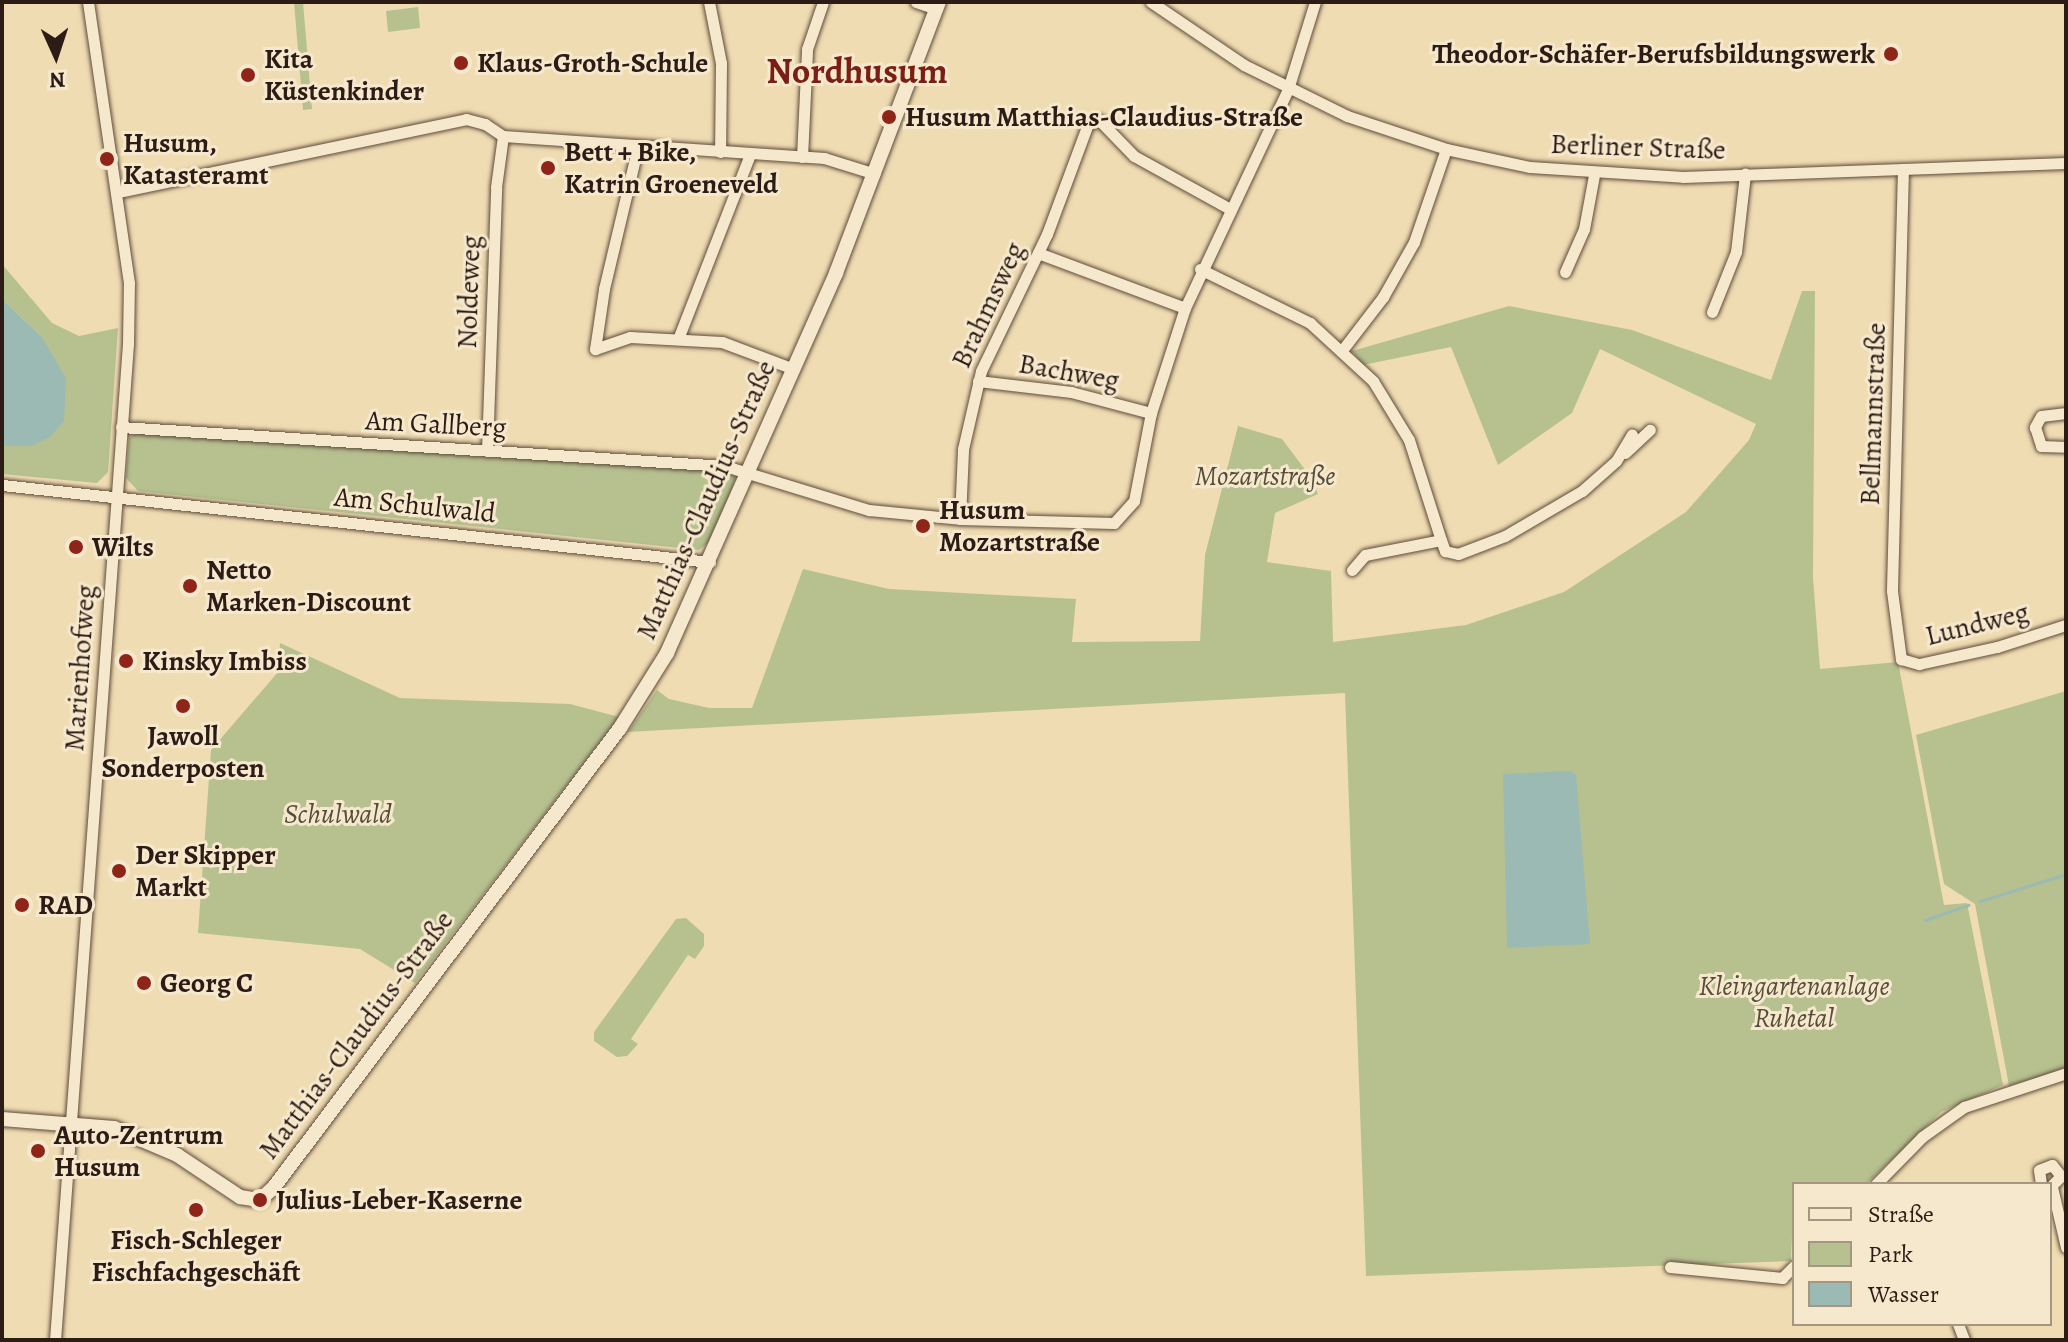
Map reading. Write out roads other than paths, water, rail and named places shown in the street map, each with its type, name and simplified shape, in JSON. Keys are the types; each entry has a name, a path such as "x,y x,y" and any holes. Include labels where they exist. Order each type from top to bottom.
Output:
{"street":[{"name":"Marienhofweg","path":"55,1340 129,283 88,2"},
{"path":"709,2 721,63 720,152"},
{"path":"802,157 807,49 823,2"},
{"path":"916,2 938,6"},
{"name":"Berliner Straße","path":"1151,2 1288,89 1446,149 1594,175 1745,174 2066,163"},
{"path":"748,473 846,506 960,519 1092,525 1121,519 1134,501 1151,413 1185,308 1200,269 1288,89 1315,2"},
{"name":"Matthias-Claudius-Straße","path":"69,1123 114,1128 177,1155 240,1197 260,1200 620,728 667,653 794,369 875,174 938,6"},
{"path":"118,192 451,120 477,120 503,136 843,161 875,174"},
{"name":"Brahmsweg","path":"960,519 963,449 978,381 996,332 1038,253 1094,120 1103,123 1123,148 1147,165 1230,209"},
{"name":"Noldeweg","path":"487,451 496,187 503,136"},
{"path":"638,146 604,289 595,349 630,337 722,342 794,369"},
{"path":"1343,349 1404,261 1446,149"},
{"path":"678,339 750,154"},
{"name":"Bellmannstraße","path":"1901,659 1892,591 1903,169"},
{"path":"1712,312 1736,252 1745,174"},
{"path":"1565,272 1584,229 1594,175"},
{"path":"1038,253 1185,308"},
{"path":"1200,269 1286,308 1343,349 1381,392 1409,440 1445,551 1458,554 1505,536 1563,504 1650,430"},
{"name":"Bachweg","path":"978,381 1071,392 1151,413"},
{"path":"2066,413 2041,416 2035,427 2041,446 2066,447"},
{"name":"Am Gallberg","path":"121,427 725,466 748,473"},
{"path":"1616,461 1632,434"},
{"name":"Am Schulwald","path":"2,485 710,562"},
{"path":"1352,570 1365,555 1441,540"},
{"name":"Lundweg","path":"1901,659 1919,664 1997,647 2066,625"},
{"path":"1878,1182 1922,1137 1964,1107 2066,1073"},
{"path":"2,1119 69,1123"},
{"path":"2052,1200 2066,1247"},
{"path":"1670,1267 1782,1278 1792,1268"}],"water":[{"path":"2,299 41,336 66,378 64,421 50,437 32,446 2,446"},
{"path":"1571,771 1576,775 1590,944 1507,948 1503,774"}],"waterway":[{"path":"1980,901 2066,874"},
{"path":"1925,920 1968,905"}],"place":[{"name":"Theodor-Schäfer-Berufsbildungswerk","path":"1891,54"},
{"name":"Klaus-Groth-Schule","path":"461,63"},
{"name":"Kita Küstenkinder","path":"248,75"},
{"name":"Husum Matthias-Claudius-Straße","path":"889,117"},
{"name":"Husum, Katasteramt","path":"107,159"},
{"name":"Bett + Bike, Katrin Groeneveld","path":"548,168"},
{"name":"Husum Mozartstraße","path":"923,526"},
{"name":"Wilts","path":"76,547"},
{"name":"Netto Marken-Discount","path":"190,586"},
{"name":"Kinsky Imbiss","path":"126,661"},
{"name":"Jawoll Sonderposten","path":"183,706"},
{"name":"Der Skipper Markt","path":"119,871"},
{"name":"RAD","path":"22,905"},
{"name":"Georg C","path":"144,983"},
{"name":"Auto-Zentrum Husum","path":"38,1151"},
{"name":"Julius-Leber-Kaserne","path":"260,1200"},
{"name":"Fisch-Schleger Fischfachgeschäft","path":"196,1210"}],"district":[{"name":"Nordhusum","path":"857,71"}],"park label":[{"name":"Mozartstraße","path":"1265,476"},
{"name":"Schulwald","path":"338,814"},
{"name":"Kleingartenanlage Ruhetal","path":"1794,1002"}]}
